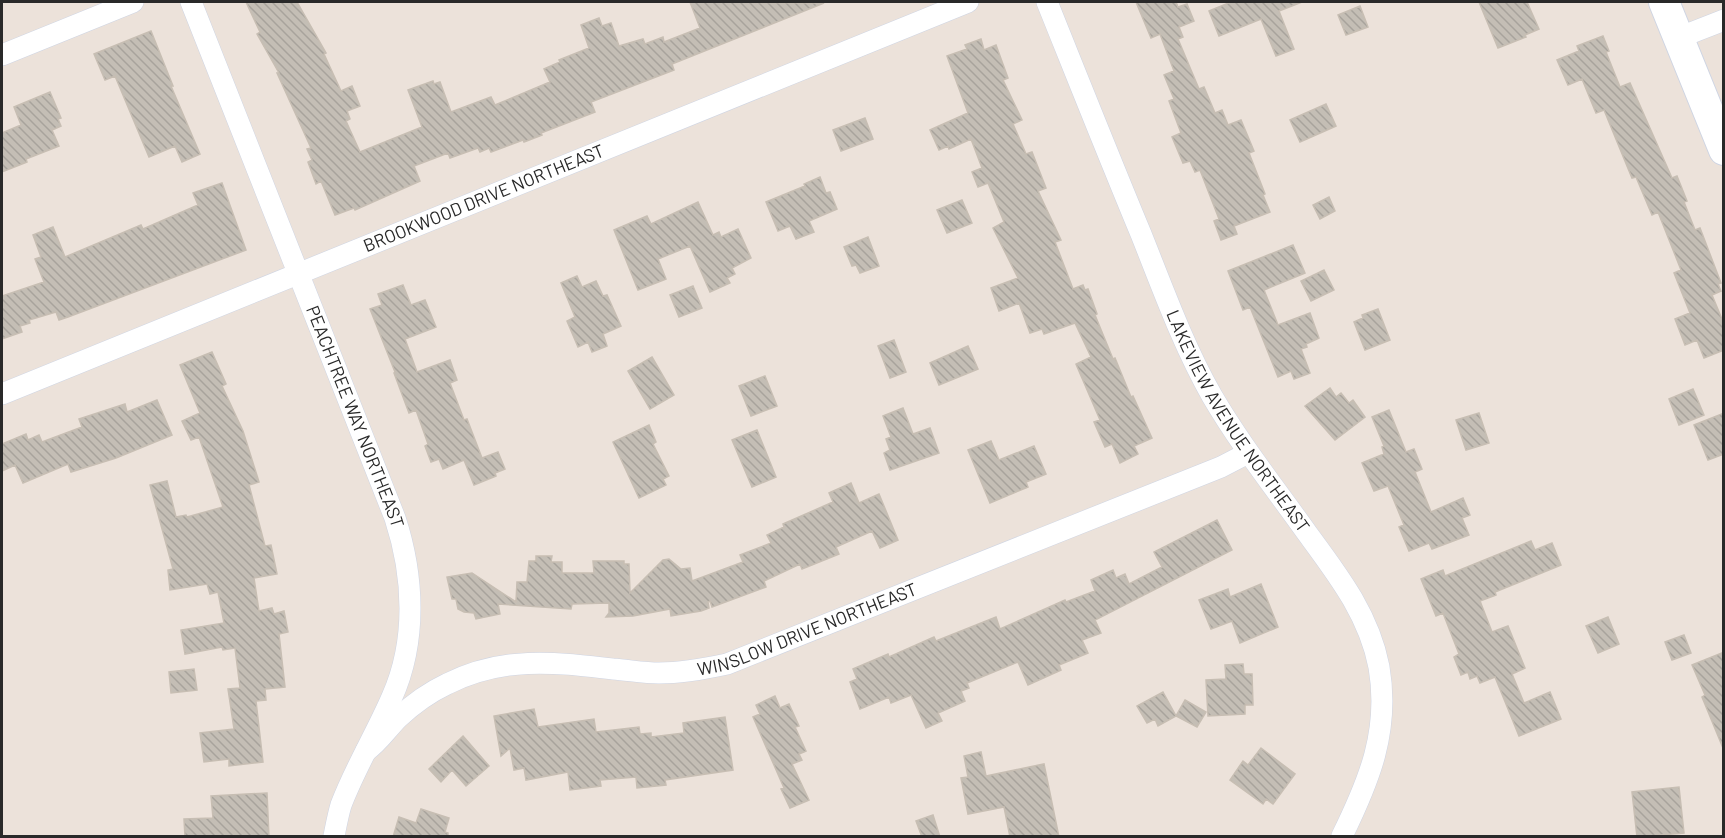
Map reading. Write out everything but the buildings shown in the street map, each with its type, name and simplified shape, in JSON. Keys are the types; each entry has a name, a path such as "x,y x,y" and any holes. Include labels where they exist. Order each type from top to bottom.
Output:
{"main road":[{"path":"1664,2 1724,150"}],"street":[{"path":"2,55 133,2"},
{"name":"PEACHTREE WAY NORTHEAST","path":"191,2 396,519 409,571 411,613 404,659 393,695 341,806 334,837"},
{"name":"BROOKWOOD DRIVE NORTHEAST","path":"2,394 968,2"},
{"name":"LAKEVIEW AVENUE NORTHEAST","path":"1047,2 1181,335 1212,396 1248,453 1350,592 1368,628 1379,668 1382,712 1375,759 1342,837"},
{"path":"1678,38 1724,20"},
{"name":"WINSLOW DRIVE NORTHEAST","path":"366,751 398,718 420,701 445,684 473,672 500,665 530,662 657,674 692,671 727,664 1221,467 1248,453"}]}
